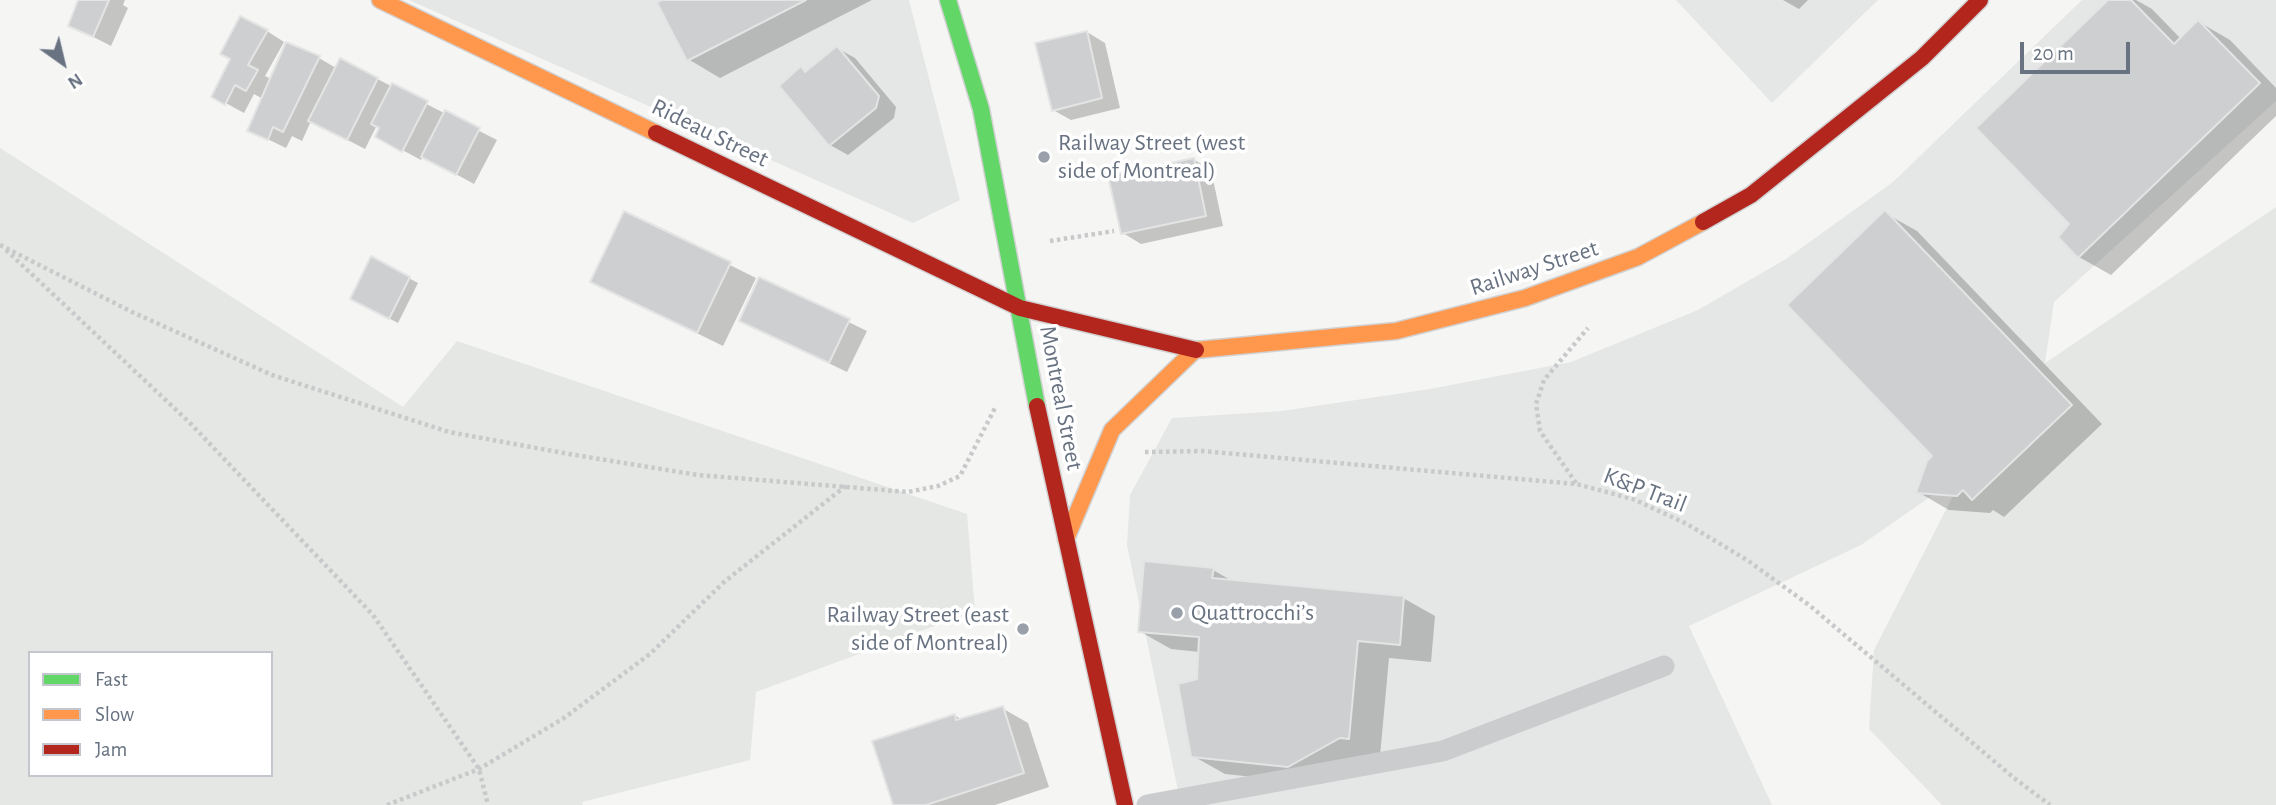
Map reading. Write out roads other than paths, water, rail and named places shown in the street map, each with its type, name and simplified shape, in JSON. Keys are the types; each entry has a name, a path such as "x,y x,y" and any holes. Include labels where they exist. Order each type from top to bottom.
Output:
{"street":[{"name":"Rideau Street","path":"380,0 1020,308"},
{"name":"Montreal Street","path":"948,0 981,109 1020,308 1028,364 1125,805"},
{"name":"Railway Street","path":"1020,308 1195,350 1396,331 1525,298 1639,257 1751,195 1922,58 1980,0"},
{"path":"1066,539 1112,430 1195,350"}],"lane":[{"path":"1147,805 1443,751 1664,666"}],"place":[{"name":"Railway Street (west side of Montreal)","path":"1044,157"},
{"name":"Quattrocchi’s","path":"1177,613"},
{"name":"Railway Street (east side of Montreal)","path":"1023,629"}]}
